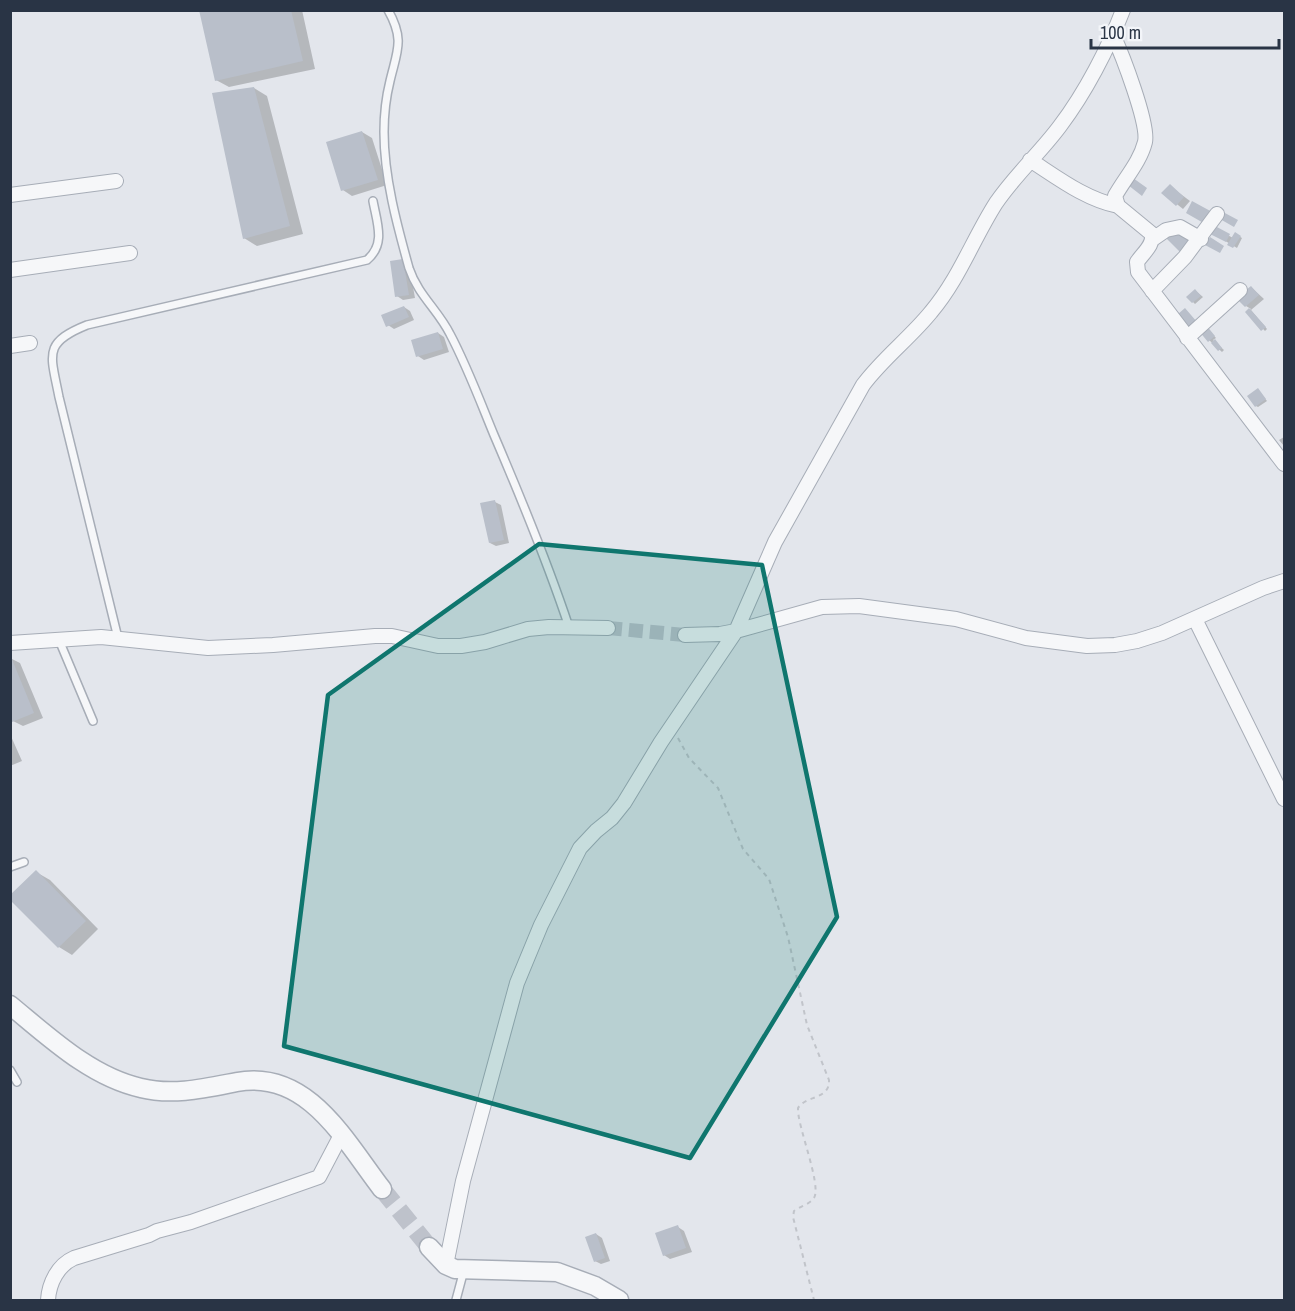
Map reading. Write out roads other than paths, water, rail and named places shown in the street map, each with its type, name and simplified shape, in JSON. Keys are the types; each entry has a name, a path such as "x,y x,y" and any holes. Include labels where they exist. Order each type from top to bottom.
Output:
{"street":[{"path":"455,1268 455,1214 477,1125 517,983 528,954 580,848 612,818 624,803 642,772 736,631 775,542 863,385 876,368 943,298 998,201 1069,112 1113,35 1123,10"},
{"path":"1113,35 1130,74 1146,135 1140,156 1115,196 1115,202 1148,229 1153,239"},
{"path":"1030,160 1078,191 1103,203 1118,206"},
{"path":"10,195 116,181"},
{"path":"1152,291 1201,239 1217,214"},
{"path":"1201,239 1180,226 1166,230 1153,239 1137,262 1136,268 1284,464"},
{"path":"10,270 130,254"},
{"path":"1187,338 1240,290"},
{"path":"10,346 30,343"},
{"path":"685,635 736,631 822,607 859,606 956,619 1026,638 1087,646 1137,641 1284,581"},
{"path":"1195,619 1284,799"},
{"path":"10,643 101,637 208,648 392,636 438,646 461,646 528,630 569,627 608,628"},
{"path":"10,1005 93,1068 141,1088 163,1092 184,1091 244,1081 266,1081 284,1085 310,1101 341,1135 382,1190"},
{"path":"48,1300 49,1289 64,1262 191,1222 319,1177 341,1135"},
{"path":"429,1247 455,1268 556,1272 595,1286 619,1300"}],"lane":[{"path":"388,10 396,23 399,37 398,56 389,82 384,132 389,177 409,268 423,297 450,332 527,513 569,627"},
{"path":"118,638 59,397 53,350 59,340 87,326 367,260 379,245 379,231 373,201"},
{"path":"59,640 93,721"},
{"path":"10,867 24,862"},
{"path":"10,1070 17,1082"},
{"path":"455,1268 456,1300"}],"tunnel":[{"path":"608,628 685,635"},
{"path":"382,1189 429,1247"}]}
